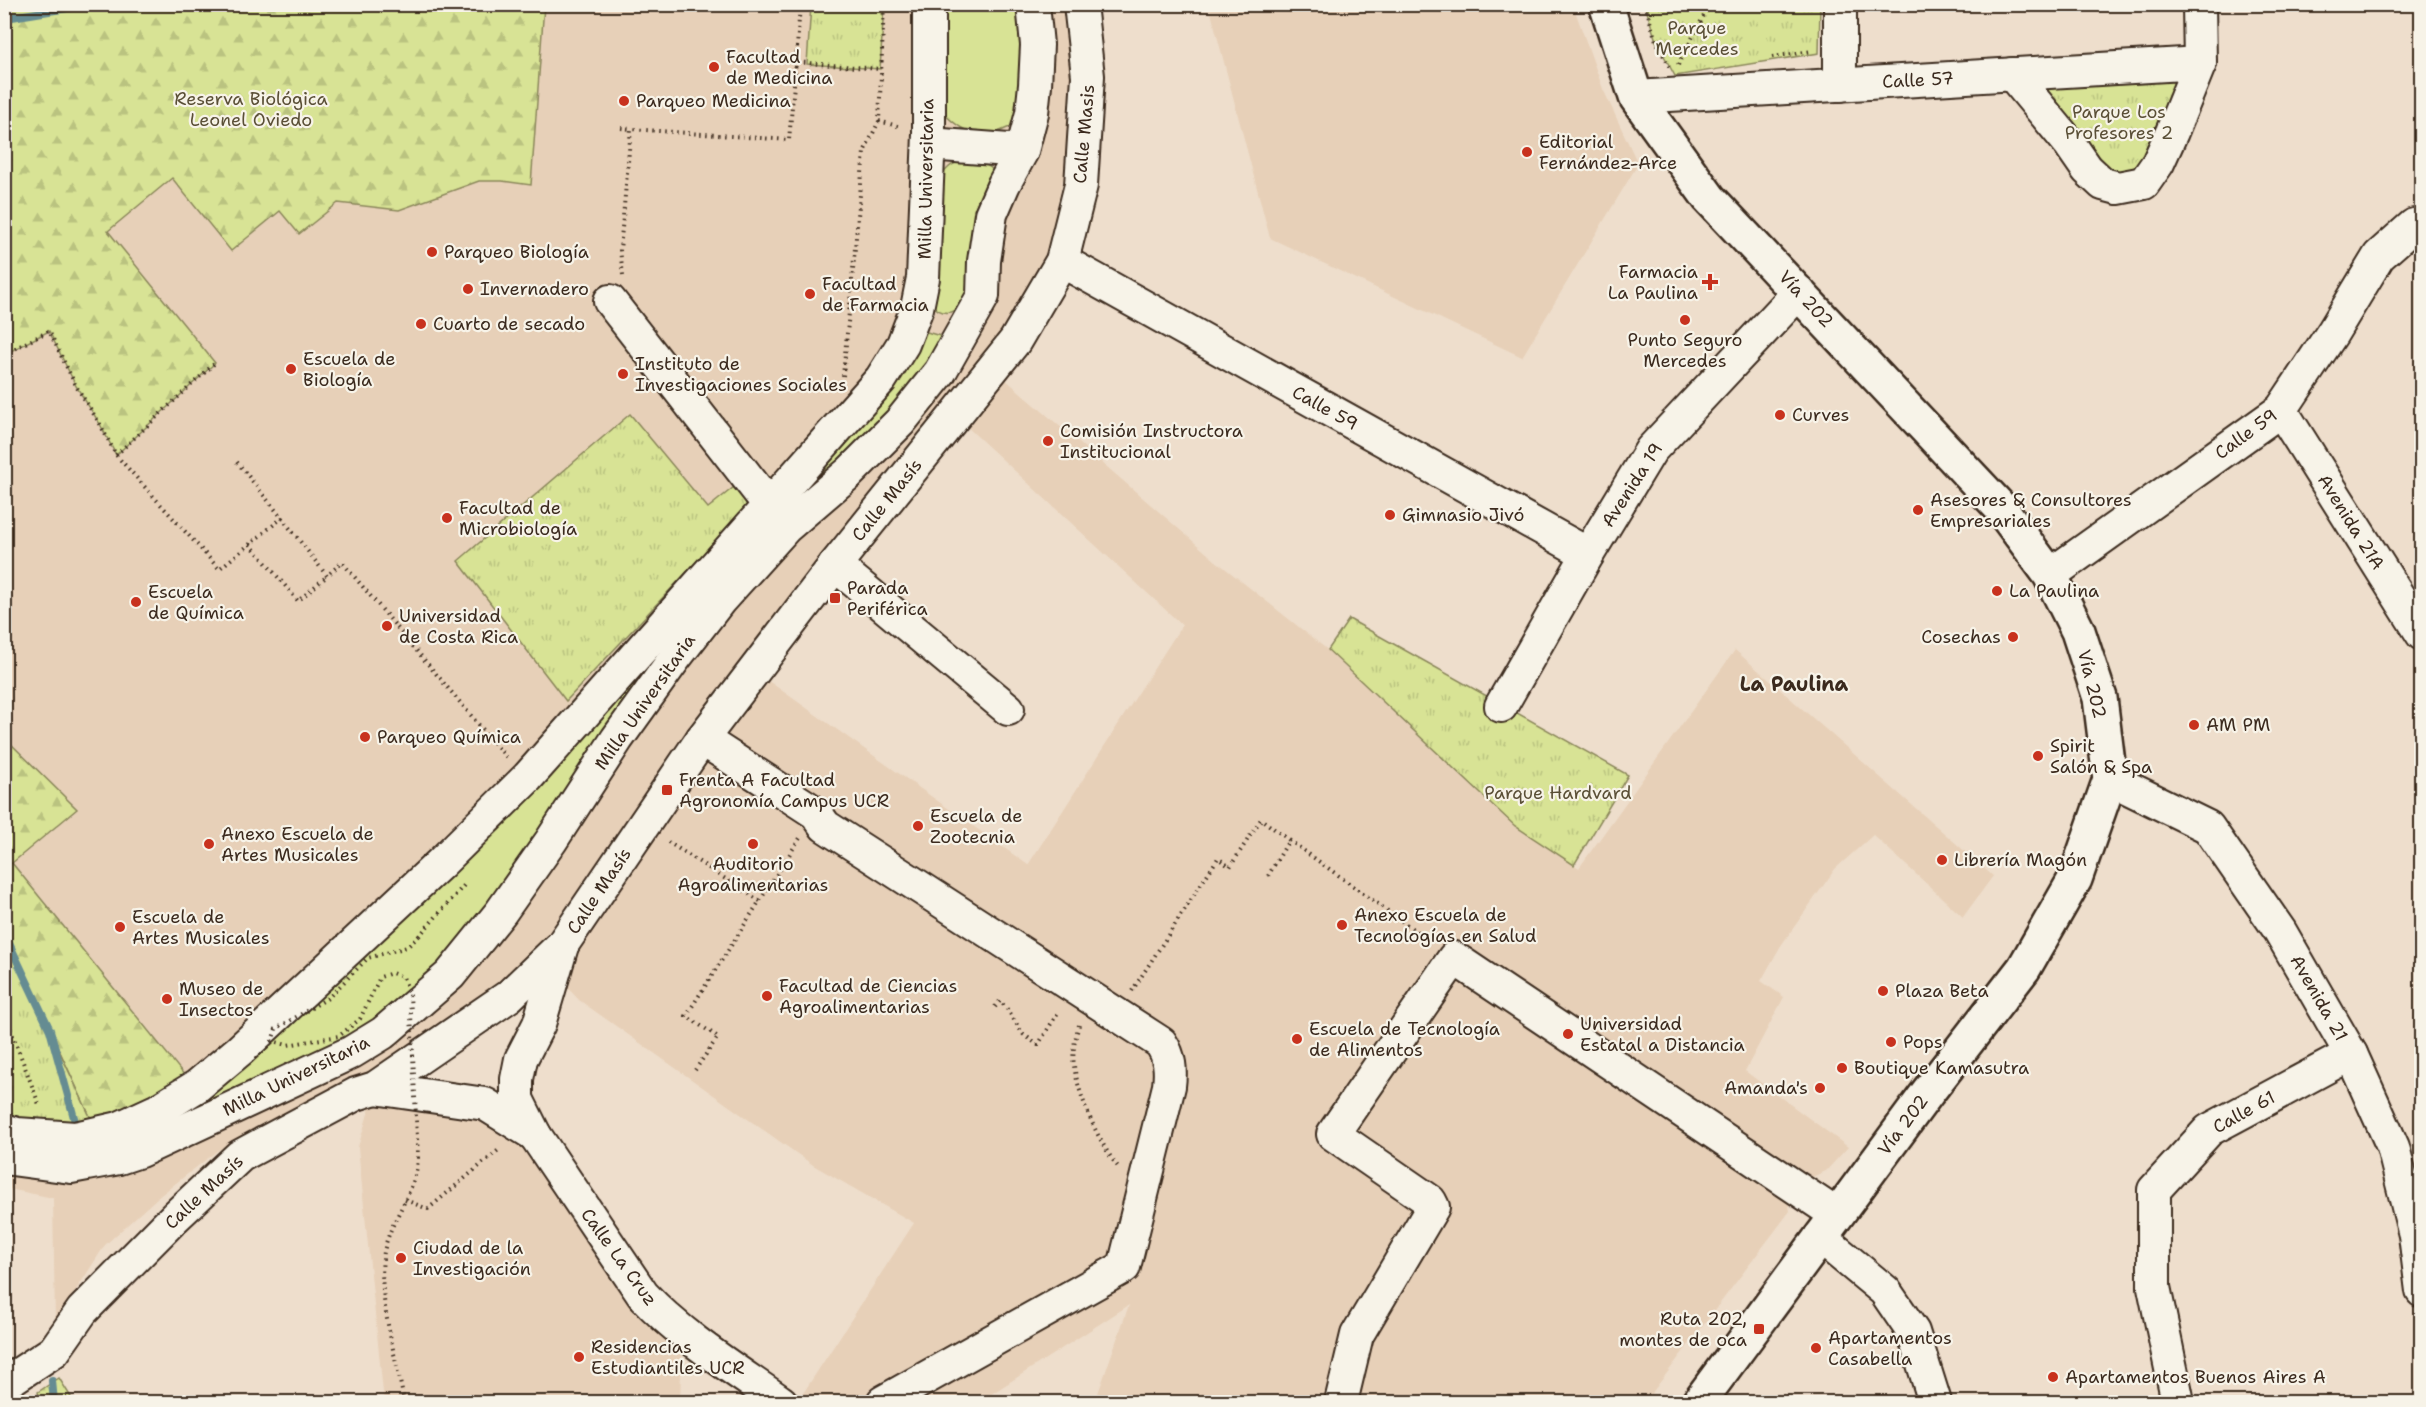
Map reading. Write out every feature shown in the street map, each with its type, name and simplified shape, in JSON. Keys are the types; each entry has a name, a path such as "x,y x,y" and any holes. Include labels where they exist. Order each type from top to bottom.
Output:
{"main road":[{"name":"Vía 202","path":"1606,4 1636,97 1709,198 2000,506 2050,575 2078,631 2100,698 2110,779 2075,879 2024,968 1699,1402"}],"street":[{"name":"Milla Universitaria","path":"4,1158 71,1167 119,1158 141,1151 312,1072 383,1033 450,975 475,945 551,841 617,739 720,600 778,515 881,379 903,344 917,308 923,278 929,144 929,4"},
{"name":"Milla Universitaria","path":"4,1130 17,1134 75,1138 119,1128 158,1110 197,1086 266,1026 441,863 528,777 778,515 849,473 900,422 940,372 983,296 984,261 991,214 1022,151 1032,113 1037,45 1034,4"},
{"name":"Calle Masis","path":"1062,261 1081,186 1088,76 1080,4"},
{"path":"1839,4 1840,85"},
{"path":"2012,74 2062,134 2087,169 2103,184 2118,188 2144,183 2158,163 2200,63 2199,4"},
{"name":"Calle 57","path":"1636,97 2200,63"},
{"path":"929,144 1022,151"},
{"name":"Calle 59","path":"2050,575 2281,410 2333,332 2379,256 2414,225 2421,224"},
{"name":"Calle 59","path":"1062,261 1588,554"},
{"name":"Calle Masís","path":"4,1384 54,1351 82,1311 240,1156 356,1094 375,1088 509,996 562,945 702,738 835,565 1015,341 1062,261"},
{"name":"Avenida 19","path":"1501,706 1651,450 1799,291"},
{"path":"618,293 778,515"},
{"path":"917,308 932,323 964,328"},
{"name":"Avenida 21A","path":"2281,410 2421,634"},
{"path":"835,565 1008,710"},
{"path":"702,738 816,813 825,826 1161,1043 1168,1054 1170,1086 1124,1267 883,1402"},
{"name":"Avenida 21","path":"2110,779 2208,827 2280,931 2351,1054 2393,1147 2415,1235 2421,1291"},
{"name":"Calle La Cruz","path":"562,945 539,1024 521,1059 517,1079 518,1099 530,1131 643,1295 656,1309 726,1364 781,1402"},
{"path":"1341,1402 1357,1335 1433,1207 1430,1201 1333,1134 1454,958 1829,1226 1885,1291 1913,1332 1935,1402"},
{"name":"Calle 61","path":"2178,1402 2154,1287 2154,1190 2209,1130 2351,1054"},
{"name":"Calle La Cruz","path":"375,1088 485,1104 530,1131"}],"path":[{"path":"621,128 789,140 800,4"},
{"path":"842,388 864,152 879,121 884,4"},
{"path":"1645,4 1656,41 1673,73 1710,4"},
{"path":"1767,58 1815,50"},
{"path":"796,62 880,69"},
{"path":"618,293 631,129"},
{"path":"4,354 49,331 76,386 116,455 219,569 282,518"},
{"path":"116,455 215,363"},
{"path":"237,462 327,576"},
{"path":"250,544 298,601 342,562 512,764 528,777"},
{"path":"1128,997 1218,858 1230,867 1261,819 1454,958"},
{"path":"1268,876 1289,840"},
{"path":"662,848 667,841 761,902 686,1016 718,1037 695,1070"},
{"path":"404,1402 386,1307 382,1268 384,1249 417,1175 410,994 404,977 392,973 380,977 360,1019 339,1035 287,1045 272,1041 276,1029 328,998 368,958 407,947 419,936"},
{"path":"995,1007 1000,1001 1023,1034 1038,1045 1060,1010"},
{"path":"4,1012 41,1112"},
{"path":"1080,1023 1073,1049 1074,1067 1101,1140 1120,1169"},
{"path":"405,1200 428,1209 530,1131"}],"shaded area":[{"name":"Universidad de Costa Rica","path":"4,5 1069,5 1074,85 1066,165 1045,262 1003,333 961,381 823,555 686,734 551,936 497,987 368,1075 352,1080 217,1151 157,1198 105,1245 55,1323 53,1198 4,1188"},
{"path":"1209,5 1573,5 1603,89 1638,164 1522,357 1270,238"},
{"path":"1005,379 1216,561 1339,659 1515,826 1579,868 1735,650 1993,876 1963,917 1873,835 1835,869 1780,947 1761,981 1784,997 1745,1071 1848,1147 1826,1171 1812,1177 1800,1175 1788,1200 1790,1211 1645,1402 1095,1402 1129,1305 979,1402 813,1402 802,1395 914,1223 813,1165 579,1000 562,982 568,960 718,742 767,680 1028,865 1182,625 966,426"},
{"name":"Ciudad de la Investigación","path":"387,1100 481,1114 526,1140 682,1343 680,1402 384,1402 358,1147 370,1107"}],"green space":[{"name":"Reserva Biológica Leonel Oviedo","path":"5,4 544,5 531,185 479,181 399,210 338,203 299,234 280,211 231,251 172,178 108,231 215,363 116,455 76,386 49,331 5,354"},
{"path":"811,5 884,5 880,69 807,64"},
{"path":"938,5 1023,5 1018,122 996,133 975,133 957,125 939,108"},
{"name":"Parque Mercedes","path":"1645,5 1820,5 1819,53 1675,76 1656,41"},
{"name":"Parque Los Profesores 2","path":"2200,63 2172,132 2118,188 2012,74"},
{"path":"965,160 986,165 997,174 974,287 961,306 956,310 944,312 937,310 931,304 937,183 948,168"},
{"path":"920,330 947,338 911,391 801,506 787,494"},
{"path":"630,414 708,508 739,483 755,499 566,701 458,561"},
{"path":"734,552 494,912 392,1018 148,1136 160,1119"},
{"name":"Parque Hardvard","path":"1349,619 1628,775 1574,865 1515,826 1328,650"},
{"path":"4,737 77,809 12,863 186,1077 171,1088 93,1123 5,933"},
{"path":"4,933 93,1123 72,1125 5,1119"},
{"path":"59,1378 74,1402 41,1402 38,1392"}],"waterway":[{"path":"4,21 12,17 92,4"},
{"path":"4,933 50,1030 76,1125"},
{"path":"52,1381 54,1402"}],"place":[{"name":"Facultad de Medicina","path":"714,67"},
{"name":"Parqueo Medicina","path":"624,101"},
{"name":"Editorial Fernández-Arce","path":"1527,152"},
{"name":"Parqueo Biología","path":"432,252"},
{"name":"Farmacia La Paulina","path":"1710,282"},
{"name":"Invernadero","path":"468,289"},
{"name":"Facultad de Farmacia","path":"810,294"},
{"name":"Punto Seguro Mercedes","path":"1685,320"},
{"name":"Cuarto de secado","path":"421,324"},
{"name":"Escuela de Biología","path":"291,369"},
{"name":"Instituto de Investigaciones Sociales","path":"623,374"},
{"name":"Curves","path":"1780,415"},
{"name":"Comisión Instructora Institucional","path":"1048,441"},
{"name":"Asesores & Consultores Empresariales","path":"1918,510"},
{"name":"Gimnasio Jivó","path":"1390,515"},
{"name":"Facultad de Microbiología","path":"447,518"},
{"name":"La Paulina","path":"1997,591"},
{"name":"Parada Periférica","path":"835,598"},
{"name":"Escuela de Química","path":"136,602"},
{"name":"Universidad de Costa Rica","path":"387,626"},
{"name":"Cosechas","path":"2013,637"},
{"name":"AM PM","path":"2194,725"},
{"name":"Parqueo Química","path":"365,737"},
{"name":"Spirit Salón & Spa","path":"2038,756"},
{"name":"Frenta A Facultad Agronomía Campus UCR","path":"667,790"},
{"name":"Escuela de Zootecnia","path":"918,826"},
{"name":"Anexo Escuela de Artes Musicales","path":"209,844"},
{"name":"Auditorio Agroalimentarias","path":"753,844"},
{"name":"Librería Magón","path":"1942,860"},
{"name":"Anexo Escuela de Tecnologías en Salud","path":"1342,925"},
{"name":"Escuela de Artes Musicales","path":"120,927"},
{"name":"Plaza Beta","path":"1883,991"},
{"name":"Facultad de Ciencias Agroalimentarias","path":"767,996"},
{"name":"Museo de Insectos","path":"167,999"},
{"name":"Universidad Estatal a Distancia","path":"1568,1034"},
{"name":"Escuela de Tecnología de Alimentos","path":"1297,1039"},
{"name":"Pops","path":"1891,1042"},
{"name":"Boutique Kamasutra","path":"1842,1068"},
{"name":"Amanda's","path":"1820,1088"},
{"name":"Ciudad de la Investigación","path":"401,1258"},
{"name":"Ruta 202, montes de oca","path":"1759,1329"},
{"name":"Apartamentos Casabella","path":"1816,1348"},
{"name":"Residencias Estudiantiles UCR","path":"579,1357"},
{"name":"Apartamentos Buenos Aires A","path":"2053,1377"}],"district":[{"name":"La Paulina","path":"1794,684"}]}
